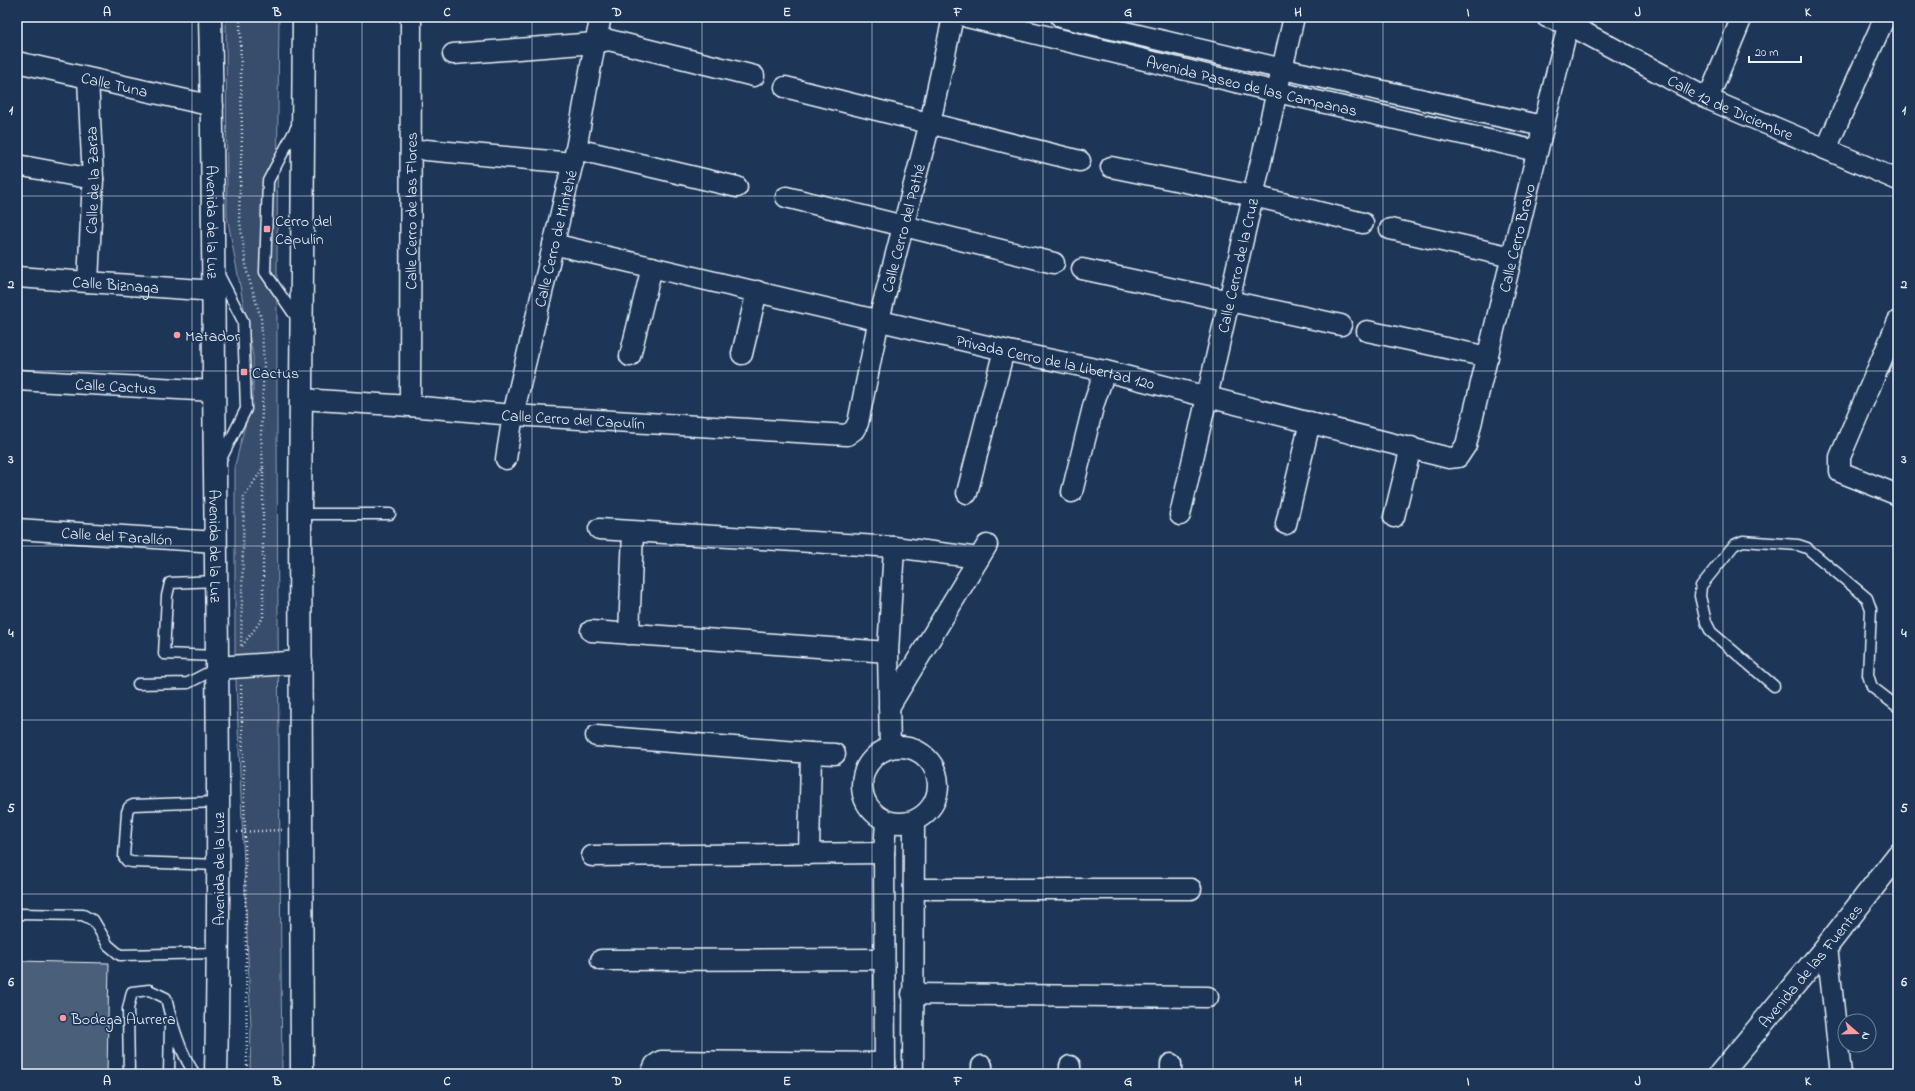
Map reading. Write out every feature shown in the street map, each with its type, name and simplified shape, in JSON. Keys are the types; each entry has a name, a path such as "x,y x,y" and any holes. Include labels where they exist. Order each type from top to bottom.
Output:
{"main road":[{"name":"Avenida de la Luz","path":"210,17 215,291 214,391 218,802 216,1074"},
{"path":"302,1074 300,830 300,399 304,17"},
{"path":"217,662 301,662"},
{"name":"Avenida de las Fuentes","path":"1720,1074 1827,946 1898,855"}],"street":[{"name":"Calle Cerro de las Flores","path":"410,406 411,17"},
{"name":"Calle Cerro de Mintehé","path":"506,460 513,415 575,156 601,17"},
{"name":"Calle Cerro del Pathé","path":"847,435 854,430 858,423 879,319 905,225 930,123 953,17"},
{"name":"Avenida Paseo de las Campanas","path":"967,17 1277,92 1536,151"},
{"name":"Avenida Paseo de las Campanas","path":"1061,17 1282,69 1543,126"},
{"name":"Calle Cerro de la Cruz","path":"1180,515 1294,17"},
{"name":"Calle 12 de Diciembre","path":"1548,17 1569,20 1708,99 1898,180"},
{"path":"1708,99 1742,17"},
{"path":"1826,149 1885,17"},
{"name":"Calle Cerro Bravo","path":"1458,457 1466,445 1512,257 1536,151 1569,20"},
{"path":"453,54 595,43 609,40 754,76"},
{"name":"Calle Tuna","path":"17,62 212,106"},
{"name":"Calle de la Zarza","path":"88,79 93,179 88,282"},
{"path":"785,87 1080,161"},
{"path":"426,150 575,156 737,188"},
{"path":"17,165 93,179"},
{"path":"1111,167 1254,196 1364,223"},
{"path":"786,197 905,225 1054,263"},
{"path":"1390,229 1512,257"},
{"name":"Privada Cerro de la Libertad 120","path":"553,244 879,319 1004,350 1105,371 1411,447 1449,458 1458,457"},
{"path":"630,356 652,267"},
{"path":"1082,269 1341,325"},
{"name":"Calle Biznaga","path":"17,277 215,291"},
{"path":"742,354 757,291"},
{"path":"1898,321 1840,457 1840,472 1898,495"},
{"path":"1367,331 1488,357"},
{"path":"967,493 1004,350"},
{"path":"1072,492 1094,403 1105,371"},
{"name":"Calle Cactus","path":"17,380 214,391"},
{"name":"Calle Cerro del Capulín","path":"300,399 410,406 513,415 847,435"},
{"path":"1286,524 1310,422"},
{"path":"1394,518 1411,447"},
{"name":"Calle del Farallón","path":"17,529 216,542"},
{"path":"599,529 983,552 889,707"},
{"path":"629,634 633,532"},
{"path":"890,748 888,652 894,547"},
{"path":"591,631 888,652"},
{"path":"596,736 835,754"},
{"path":"900,746 916,750 928,759 936,773 938,788 934,802 926,813 914,821 900,823 886,821 874,814 865,801 862,786 864,771 873,758 890,748 900,746"},
{"path":"809,854 811,753"},
{"path":"651,1074 655,1065 661,1061 848,1069 885,1069 884,853 886,821"},
{"path":"913,1074 912,994 914,821"},
{"path":"592,856 884,853"},
{"path":"914,889 1191,889"},
{"path":"1827,946 1841,1074"},
{"path":"601,960 884,959"},
{"path":"912,994 1208,997"}],"lane":[{"path":"301,325 265,272 268,181 303,113"},
{"path":"214,266 243,321 246,408 215,471"},
{"path":"300,514 390,514"},
{"path":"1774,686 1711,632 1706,622 1700,596 1701,586 1734,545 1743,541 1798,545 1807,548 1867,598 1871,609 1868,675 1872,687 1898,707"},
{"path":"216,581 170,583 167,596 164,654 217,662"},
{"path":"138,684 188,683 217,662"},
{"path":"218,802 133,805 129,807 127,812 124,857 127,861 132,862 218,865"},
{"path":"17,914 83,915 94,921 108,945 120,955 218,953"},
{"path":"129,1074 128,1008 132,992 149,990 166,998 170,1017 188,1064 195,1074"},
{"path":"170,1017 170,1074"}],"path":[{"path":"241,648 263,618 263,466"},
{"path":"241,724 245,832 247,1074"},
{"path":"218,831 245,832 300,830"}],"shaded area":[{"path":"226,17 279,17 277,413 282,1074 250,1074 251,1027 235,658 235,465 253,395 253,356 227,216"}],"building":[{"name":"Bodega Aurrera","path":"17,961 109,963 107,1074 17,1074"}],"place":[{"name":"Cerro del Capulín","path":"267,229"},
{"name":"Matador","path":"177,335"},
{"name":"Cactus","path":"244,372"},
{"name":"Bodega Aurrera","path":"63,1018"}]}
